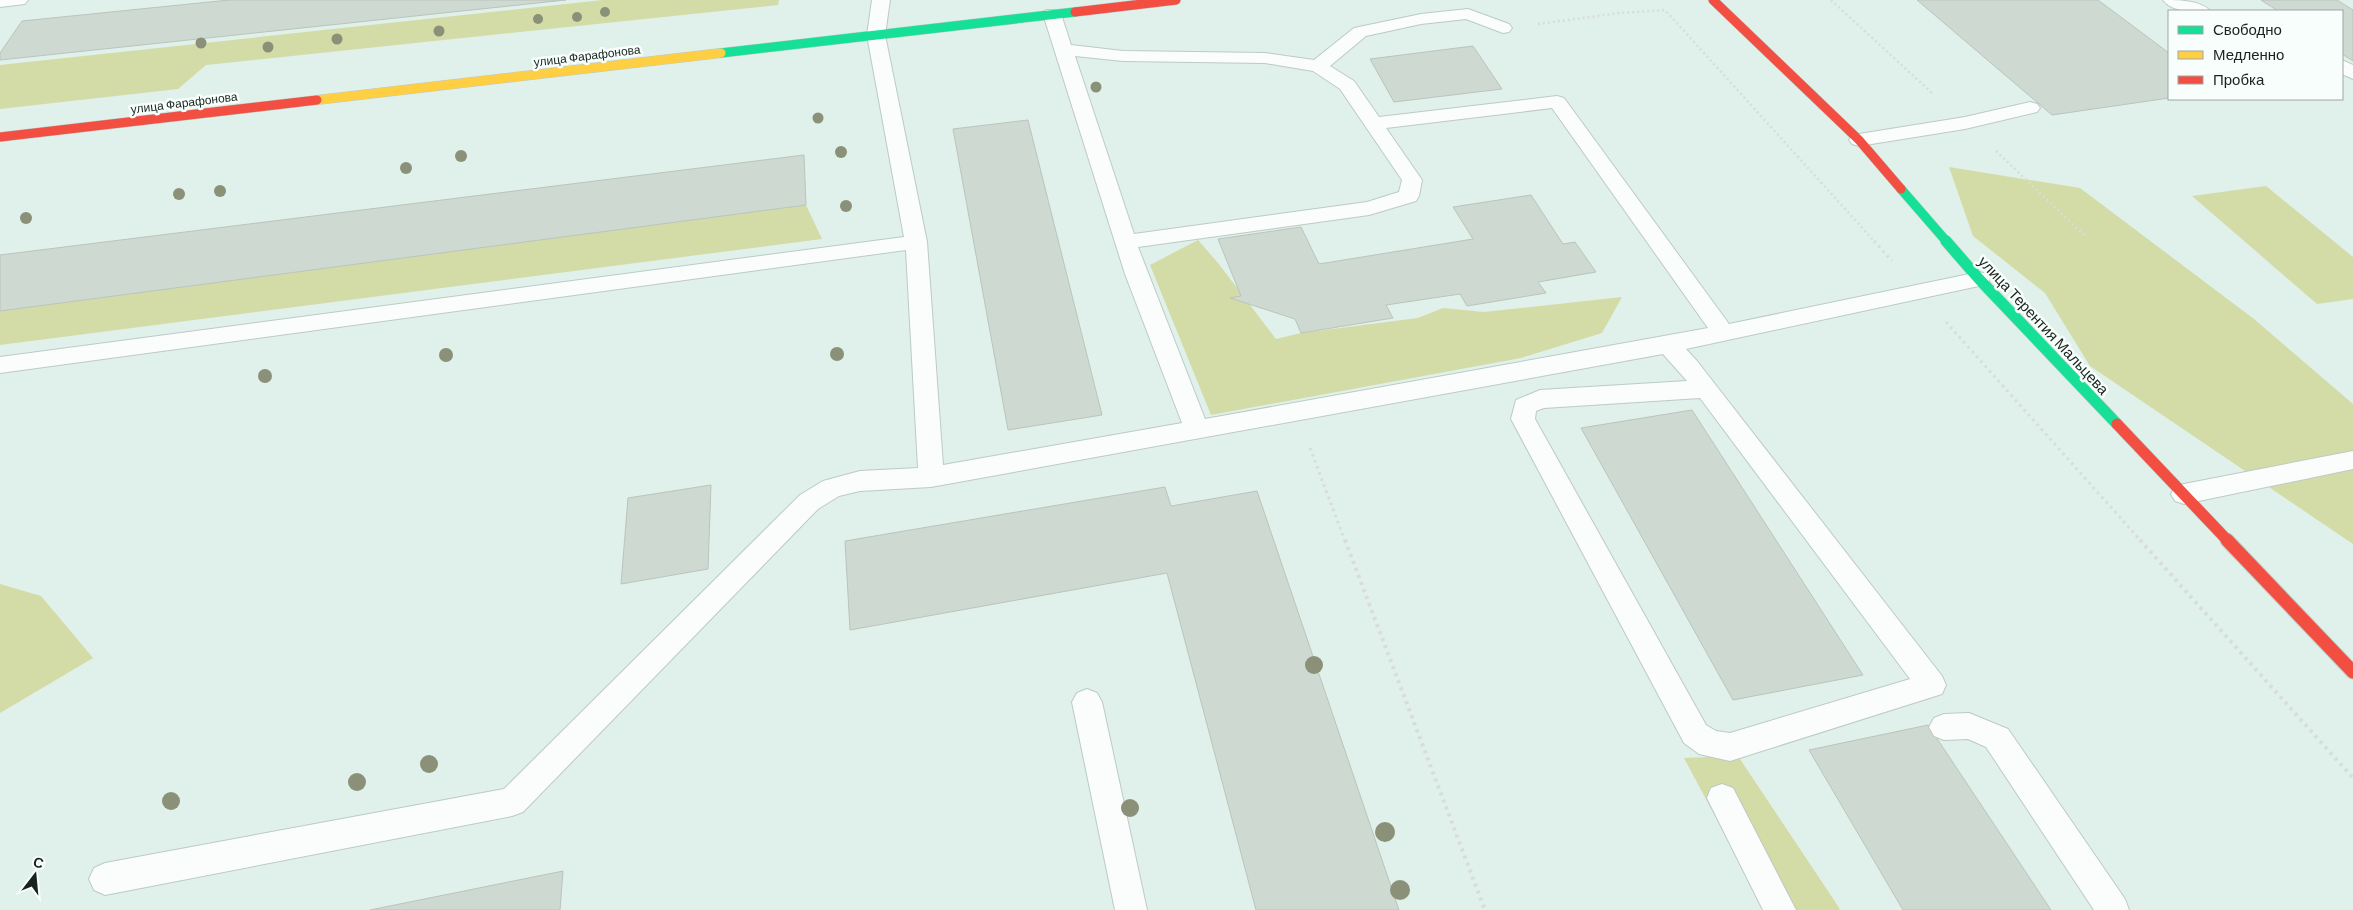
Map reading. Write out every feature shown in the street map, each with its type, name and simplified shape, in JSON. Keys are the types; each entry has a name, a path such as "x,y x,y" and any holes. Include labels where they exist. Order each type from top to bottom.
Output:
{"street":[{"name":"улица Фарафонова","path":"0,137 1176,0"},
{"name":"улица Терентия Мальцева","path":"1712,0 1859,140 1979,280 2353,672"}],"lane":[{"path":"0,2 19,0"},
{"path":"881,0 876,35 916,242 931,477"},
{"path":"2172,0 2198,10"},
{"path":"1052,14 1136,274 1197,430"},
{"path":"1318,66 1360,32 1412,21 1468,14 1503,28"},
{"path":"1065,50 1123,56 1265,58 1318,66 1346,85 1412,180 1409,196 1369,208 1126,242"},
{"path":"1373,124 1558,102 1723,332"},
{"path":"1859,140 1965,122 2030,108"},
{"path":"0,365 916,242"},
{"path":"105,879 512,802 810,502 832,488 860,480 931,477 1314,410 1668,345 1979,280"},
{"path":"1668,345 1689,367 1932,685 1730,747 1710,744 1695,734 1523,418 1525,406 1540,399 1705,389"},
{"path":"2184,494 2353,460"},
{"path":"1087,702 1131,910"},
{"path":"1944,727 1969,726 1997,738 2113,910"},
{"path":"1722,798 1780,910"}],"path":[{"path":"1503,28 1620,13 1665,10 2353,778"},
{"path":"1314,410 1308,443 1485,910"}],"green space":[{"path":"603,0 779,0 778,5 206,65 178,89 0,109 0,65"},
{"path":"1949,167 2080,188 2254,319 2353,404 2353,544 2090,366 2045,293 1973,236"},
{"path":"2266,186 2353,257 2353,299 2317,304 2192,196"},
{"path":"806,205 822,239 0,345 0,311"},
{"path":"1198,240 1276,339 1301,333 1418,318 1443,308 1484,312 1622,297 1602,333 1521,358 1211,415 1150,265"},
{"path":"0,584 41,596 93,658 0,713"},
{"path":"1738,756 1840,910 1765,910 1684,758"}],"building":[{"path":"229,0 566,0 0,60 0,53 22,21"},
{"path":"1917,0 2098,0 2168,52 2168,98 2052,115"},
{"path":"2261,0 2337,0 2353,10 2353,61 2343,55 2343,10 2276,10"},
{"path":"1473,46 1502,89 1394,102 1370,59"},
{"path":"1028,120 1102,415 1008,430 953,129"},
{"path":"804,155 806,205 0,311 0,255"},
{"path":"1531,195 1563,244 1575,242 1596,272 1538,282 1546,293 1467,306 1460,294 1386,305 1393,318 1301,333 1295,319 1230,298 1241,296 1218,239 1301,227 1319,264 1473,239 1453,207"},
{"path":"1692,410 1863,675 1733,700 1581,428"},
{"path":"711,485 708,569 621,584 628,498"},
{"path":"1165,487 1171,506 1257,491 1399,910 1256,910 1167,573 850,630 845,541"},
{"path":"1928,725 2051,910 1903,910 1809,750"},
{"path":"563,871 560,910 370,910"}],"traffic: fast":[{"path":"721,53 1075,12"},
{"path":"1901,189 1979,279 2117,424"}],"traffic: slow":[{"path":"317,100 721,53"}],"traffic: jam":[{"path":"1075,12 1176,0"},
{"path":"1713,0 1859,140 1901,189"},
{"path":"0,137 317,100"},
{"path":"2117,424 2353,672"}]}
